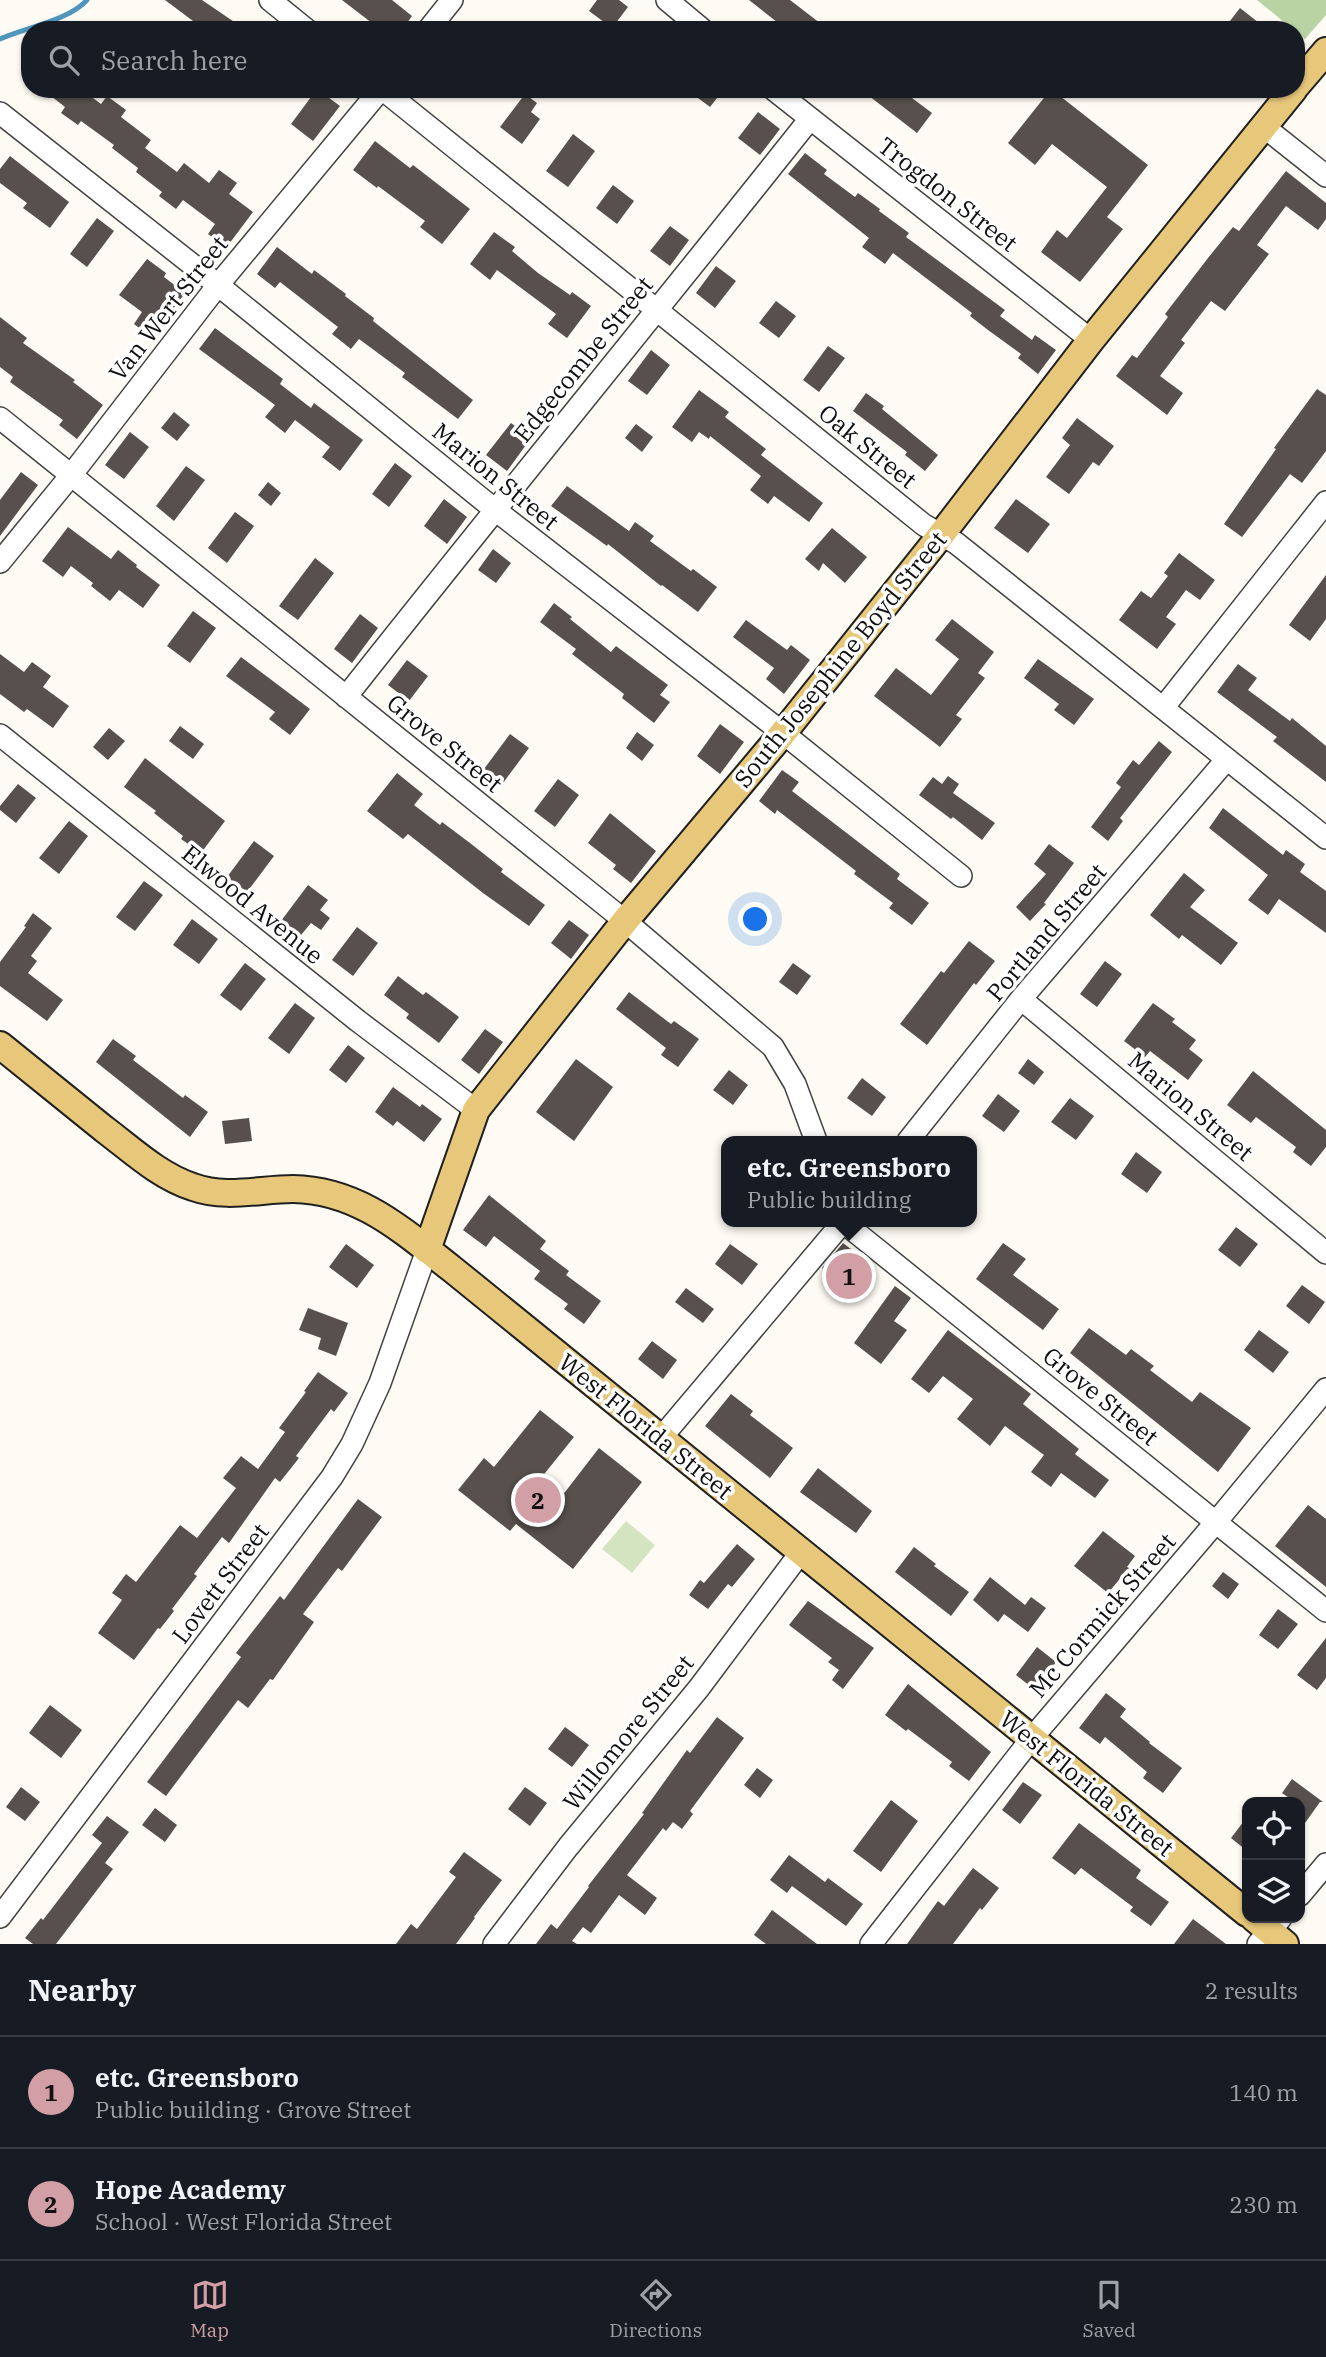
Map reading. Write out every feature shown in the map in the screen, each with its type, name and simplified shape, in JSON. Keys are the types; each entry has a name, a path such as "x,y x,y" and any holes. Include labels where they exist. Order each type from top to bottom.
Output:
{"main road":[{"name":"South Josephine Boyd Street","path":"1305,76 1326,51"},
{"name":"South Josephine Boyd Street","path":"427,1250 476,1110 625,921 783,733 1091,340 1287,98"},
{"name":"West Florida Street","path":"0,1045 144,1160 177,1181 196,1188 231,1194 292,1189 324,1191 376,1212 661,1438 1242,1909"}],"street":[{"path":"270,0 296,21"},
{"path":"435,21 452,0"},
{"path":"667,0 692,21"},
{"name":"Van Wert Street","path":"0,562 72,474 218,285 374,98"},
{"name":"Oak Street","path":"392,98 924,525 956,543 1326,838"},
{"name":"Trogdon Street","path":"783,98 1091,340"},
{"name":"Marion Street","path":"0,113 218,285 494,509 783,733 961,876"},
{"name":"Edgecombe Street","path":"346,697 494,509 809,120"},
{"path":"1263,126 1326,176"},
{"name":"Grove Street","path":"0,418 625,921 773,1047 795,1084 814,1136"},
{"path":"1163,708 1326,502"},
{"name":"Elwood Avenue","path":"0,735 358,1021 476,1110"},
{"name":"Portland Street","path":"912,1136 1021,999 1227,759"},
{"name":"Marion Street","path":"1021,999 1326,1253"},
{"path":"661,1438 839,1227"},
{"name":"Grove Street","path":"849,1227 1326,1611"},
{"name":"Lovett Street","path":"0,1917 331,1477 352,1444 380,1383 427,1250"},
{"name":"Mc Cormick Street","path":"871,1944 1032,1738 1326,1389"},
{"name":"Willomore Street","path":"494,1944 568,1847 699,1688 801,1552"},
{"path":"1305,1889 1326,1864"}],"green space":[{"path":"1257,0 1326,0 1326,15 1305,39 1305,21 1283,21"},
{"path":"626,1521 655,1545 632,1573 602,1549"}],"building":[{"path":"165,0 202,0 233,21 193,21"},
{"path":"342,0 392,0 412,16 408,21 369,21"},
{"path":"597,0 619,0 628,7 617,21 603,21 589,11"},
{"path":"749,0 790,0 817,21 776,21"},
{"path":"1240,8 1257,21 1230,21"},
{"path":"54,98 93,98 101,104 106,98 110,98 126,110 121,117 151,140 145,148 177,172 184,163 209,183 219,170 237,183 229,194 253,212 226,248 208,234 215,224 183,200 176,209 159,196 162,192 136,172 138,168 112,148 114,145 81,121 78,125 61,113 65,107"},
{"path":"310,98 329,98 340,106 313,141 291,124"},
{"path":"522,98 530,98 537,103 531,112 540,119 522,144 500,127"},
{"path":"698,98 717,98 710,107"},
{"path":"872,98 912,98 932,113 917,133"},
{"path":"1044,98 1062,98 1148,165 1107,217 1123,229 1080,282 1041,252 1057,230 1067,238 1107,187 1052,144 1035,165 1008,143"},
{"path":"758,112 780,129 760,155 738,138"},
{"path":"573,134 595,151 568,187 546,171"},
{"path":"375,141 410,168 413,165 470,209 442,244 420,227 425,221 353,170"},
{"path":"805,153 827,170 824,174 855,197 858,193 880,209 879,211 909,233 906,237 1005,310 1000,316 1032,340 1035,335 1056,350 1038,374 1018,358 1021,354 970,316 972,313 893,253 885,264 862,247 869,238 788,174"},
{"path":"10,156 69,202 50,228 23,208 27,203 0,183 0,169"},
{"path":"1286,171 1326,203 1326,219 1318,230 1286,206 1257,245 1269,254 1225,311 1211,301 1181,340 1185,343 1160,376 1183,393 1167,415 1116,376 1132,355 1137,358 1168,317 1165,314 1233,227 1239,231"},
{"path":"613,185 634,201 617,224 596,208"},
{"path":"97,218 114,231 87,267 70,254"},
{"path":"670,226 689,240 670,266 650,251"},
{"path":"494,232 515,247 512,251 538,273 591,306 567,338 548,324 556,314 497,270 490,280 470,264"},
{"path":"277,247 312,274 314,270 346,294 345,296 374,318 373,321 473,400 458,419 402,377 405,373 359,339 351,349 332,334 338,327 280,282 275,288 257,274"},
{"path":"147,259 166,273 164,277 185,293 152,338 134,324 142,312 119,295"},
{"path":"716,266 736,281 715,308 696,293"},
{"path":"776,301 796,316 779,338 759,323"},
{"path":"0,317 27,338 23,343 75,380 73,382 103,405 77,439 59,425 63,420 10,382 13,377 0,367"},
{"path":"215,328 283,379 280,384 311,408 314,403 363,440 340,471 322,457 330,447 295,420 285,433 265,417 275,405 199,349"},
{"path":"828,346 845,358 819,392 803,380"},
{"path":"651,350 670,365 647,395 628,381"},
{"path":"1317,389 1326,395 1326,451 1302,483 1290,474 1242,537 1224,524"},
{"path":"699,390 729,412 725,417 766,449 761,455 823,503 809,522 774,496 768,504 750,490 761,476 710,436 709,439 699,432 692,442 672,427"},
{"path":"866,393 938,455 925,471 905,455 907,452 853,411"},
{"path":"174,412 190,425 177,441 161,428"},
{"path":"1077,418 1114,446 1099,466 1093,462 1069,494 1046,477 1070,445 1062,438"},
{"path":"511,423 531,438 507,471 486,455"},
{"path":"636,424 653,437 642,452 625,438"},
{"path":"130,432 149,447 124,479 105,465"},
{"path":"395,463 412,476 389,507 372,494"},
{"path":"186,466 205,480 174,521 156,506"},
{"path":"21,472 38,485 0,536 0,500"},
{"path":"268,482 281,493 271,506 258,495"},
{"path":"567,486 629,531 635,522 654,536 650,541 717,587 698,612 608,544 607,546 551,506"},
{"path":"444,499 467,517 447,544 424,526"},
{"path":"1016,499 1050,524 1028,553 994,528"},
{"path":"235,512 254,526 227,563 208,548"},
{"path":"68,527 111,559 118,550 160,585 143,608 119,590 110,601 71,566 63,577 42,561"},
{"path":"832,528 867,557 845,583 823,563 819,571 805,559"},
{"path":"493,549 511,563 496,583 478,570"},
{"path":"1179,553 1215,580 1200,600 1186,590 1166,617 1176,624 1157,649 1119,620 1141,591 1151,598 1168,576 1164,573"},
{"path":"315,558 334,573 298,620 279,606"},
{"path":"1326,575 1326,619 1310,641 1289,625"},
{"path":"554,603 611,652 616,646 668,685 660,695 670,702 654,723 622,698 624,694 572,654 576,649 540,622"},
{"path":"193,611 216,628 190,663 167,646"},
{"path":"360,614 378,628 352,663 334,649"},
{"path":"952,619 994,652 978,673 985,678 956,715 962,719 940,747 874,696 896,668 931,695 959,659 935,640"},
{"path":"746,620 787,650 791,645 810,660 784,694 766,679 774,668 733,637"},
{"path":"0,654 24,672 32,662 51,676 43,687 69,706 53,728 27,709 24,712 0,694"},
{"path":"241,657 310,709 290,735 269,719 275,712 226,676"},
{"path":"1038,659 1094,699 1074,725 1054,710 1059,704 1024,678"},
{"path":"407,660 428,676 409,701 388,685"},
{"path":"1238,664 1257,678 1248,690 1290,721 1292,718 1326,746 1326,782 1273,741 1277,737 1217,692"},
{"path":"720,724 744,742 720,774 697,756"},
{"path":"180,726 204,744 193,759 169,741"},
{"path":"109,728 125,741 108,760 93,747"},
{"path":"637,732 654,745 642,761 626,748"},
{"path":"510,734 529,748 503,783 484,769"},
{"path":"1159,741 1172,752 1120,818 1123,821 1108,841 1091,827 1121,787 1116,783 1133,760 1139,765"},
{"path":"145,758 225,821 201,853 181,839 183,836 154,813 156,811 124,787"},
{"path":"782,770 799,782 792,791 900,874 897,879 929,903 912,925 889,908 893,903 854,874 856,871 777,810 775,814 759,801"},
{"path":"397,773 423,794 414,805 470,843 503,869 501,872 545,905 529,926 408,834 403,839 367,811"},
{"path":"948,776 959,784 953,793 995,823 982,840 919,795 933,777 942,784"},
{"path":"558,779 579,795 555,827 534,811"},
{"path":"18,784 36,798 16,823 0,810 0,806"},
{"path":"1223,808 1283,855 1286,850 1305,864 1300,872 1326,891 1326,933 1279,899 1268,915 1248,900 1268,875 1209,828"},
{"path":"610,813 656,851 631,883 613,869 616,865 588,843"},
{"path":"69,821 88,836 59,874 39,858"},
{"path":"254,841 274,856 247,892 227,877"},
{"path":"1049,844 1074,863 1044,903 1046,904 1030,921 1016,907 1046,874 1034,864"},
{"path":"1184,873 1205,890 1190,907 1238,943 1221,965 1182,935 1179,939 1150,915"},
{"path":"144,881 163,895 135,931 116,917"},
{"path":"308,885 328,900 320,910 330,918 321,930 311,923 301,935 281,921"},
{"path":"33,913 52,928 31,956 37,961 28,973 63,1000 47,1021 0,986 0,962"},
{"path":"192,919 218,939 199,964 173,945"},
{"path":"569,920 589,935 571,959 551,943"},
{"path":"357,927 378,943 353,976 332,960"},
{"path":"969,941 995,961 976,985 974,983 927,1045 900,1024 941,971 944,973"},
{"path":"1105,961 1122,974 1097,1007 1080,994"},
{"path":"245,963 266,979 241,1011 220,995"},
{"path":"793,963 811,976 797,995 779,982"},
{"path":"398,976 423,995 426,992 459,1017 439,1043 406,1018 409,1014 384,995"},
{"path":"629,992 671,1024 674,1021 699,1039 678,1067 661,1055 666,1048 616,1009"},
{"path":"295,1003 315,1018 289,1054 268,1038"},
{"path":"1153,1003 1175,1019 1172,1022 1196,1040 1189,1049 1203,1060 1188,1080 1150,1051 1145,1057 1124,1041"},
{"path":"485,1029 503,1042 479,1074 461,1060"},
{"path":"113,1039 136,1056 133,1060 183,1098 185,1095 208,1112 190,1137 96,1062"},
{"path":"348,1045 365,1058 346,1083 329,1070"},
{"path":"576,1059 613,1087 574,1141 536,1112"},
{"path":"1028,1059 1044,1072 1034,1085 1018,1073"},
{"path":"729,1070 748,1085 733,1105 713,1090"},
{"path":"1253,1071 1326,1130 1326,1147 1311,1166 1293,1152 1296,1147 1256,1117 1251,1123 1227,1105"},
{"path":"862,1078 886,1097 872,1116 847,1098"},
{"path":"393,1087 442,1119 424,1142 397,1121 393,1126 375,1112"},
{"path":"998,1094 1020,1111 1004,1132 982,1116"},
{"path":"1070,1098 1094,1116 1076,1140 1051,1122"},
{"path":"249,1118 252,1141 225,1144 222,1121"},
{"path":"1136,1152 1162,1172 1147,1193 1121,1174"},
{"path":"489,1195 546,1241 540,1249 569,1271 566,1275 601,1301 584,1324 564,1309 568,1304 534,1279 540,1271 494,1236 486,1247 463,1230"},
{"path":"1236,1227 1258,1244 1240,1267 1218,1250"},
{"path":"843,1243 873,1266 845,1303 835,1294 843,1284 822,1268"},
{"path":"1003,1243 1026,1259 1013,1275 1059,1309 1043,1330 976,1279"},
{"path":"346,1244 374,1265 357,1288 329,1267"},
{"path":"730,1244 758,1264 742,1285 715,1264"},
{"path":"1302,1285 1325,1302 1309,1324 1286,1306"},
{"path":"895,1286 911,1298 894,1321 907,1330 881,1364 854,1343"},
{"path":"686,1288 714,1309 703,1323 675,1302"},
{"path":"308,1308 348,1323 336,1356 318,1349 321,1338 299,1330"},
{"path":"1089,1328 1126,1355 1131,1349 1154,1366 1150,1370 1192,1402 1200,1392 1251,1428 1218,1472 1070,1353"},
{"path":"948,1330 1031,1394 1023,1404 1079,1449 1075,1454 1109,1480 1095,1498 1061,1473 1051,1487 1031,1472 1044,1455 1005,1426 990,1446 957,1419 973,1399 943,1376 929,1393 911,1379"},
{"path":"1259,1330 1289,1352 1273,1373 1244,1350"},
{"path":"652,1341 677,1360 663,1379 638,1359"},
{"path":"318,1372 348,1393 334,1412 331,1409 280,1482 275,1478 229,1543 222,1537 194,1574 197,1576 172,1609 174,1611 134,1660 98,1633 122,1600 112,1593 126,1574 136,1582 180,1525 197,1538 236,1488 223,1478 241,1456 258,1469 285,1432 279,1428"},
{"path":"731,1394 753,1411 750,1415 793,1448 770,1478 705,1426"},
{"path":"540,1410 574,1437 533,1488 555,1505 599,1448 642,1482 573,1569 516,1524 510,1531 458,1490 484,1458 494,1467"},
{"path":"818,1468 872,1511 856,1533 800,1492"},
{"path":"358,1499 382,1517 342,1571 338,1568 303,1614 314,1622 273,1680 270,1679 248,1708 238,1700 166,1796 147,1782 241,1657 236,1653 280,1596 284,1600"},
{"path":"1308,1505 1326,1519 1326,1587 1275,1546"},
{"path":"1103,1531 1135,1556 1127,1567 1129,1568 1108,1593 1074,1566"},
{"path":"737,1544 755,1559 732,1587 728,1584 708,1609 689,1595 700,1580 704,1583"},
{"path":"914,1547 969,1592 951,1616 895,1572"},
{"path":"1223,1572 1239,1584 1228,1599 1212,1586"},
{"path":"990,1577 1025,1605 1031,1597 1046,1608 1028,1632 1004,1614 998,1622 973,1600"},
{"path":"808,1601 874,1648 843,1689 832,1680 839,1670 828,1662 832,1658 789,1625"},
{"path":"1278,1609 1298,1624 1278,1649 1259,1635"},
{"path":"1326,1638 1326,1678 1317,1690 1297,1675"},
{"path":"1037,1647 1056,1662 1035,1690 1016,1675"},
{"path":"908,1684 991,1752 969,1781 949,1766 952,1762 885,1715"},
{"path":"1106,1693 1126,1709 1120,1717 1182,1768 1163,1793 1143,1778 1147,1772 1105,1737 1100,1744 1079,1728"},
{"path":"50,1705 82,1730 61,1758 29,1733"},
{"path":"717,1717 744,1738 690,1811 693,1814 682,1829 673,1822 666,1831 663,1828 627,1875 657,1898 645,1915 619,1895 591,1933 583,1927 572,1941 577,1944 536,1944 551,1924 557,1929 644,1814 642,1813 687,1750 690,1753"},
{"path":"565,1727 589,1745 572,1767 548,1749"},
{"path":"757,1768 773,1780 760,1798 744,1785"},
{"path":"1292,1779 1323,1802 1320,1802 1305,1823 1305,1797 1288,1797 1282,1793"},
{"path":"1023,1782 1042,1795 1020,1824 1002,1810"},
{"path":"21,1787 40,1802 25,1821 6,1807"},
{"path":"525,1787 547,1803 530,1826 508,1809"},
{"path":"891,1800 918,1821 881,1872 853,1851"},
{"path":"155,1808 177,1825 165,1842 142,1825"},
{"path":"107,1816 129,1832 105,1863 113,1869 56,1944 33,1944 25,1938 41,1918 43,1920 102,1843 92,1835"},
{"path":"1079,1823 1141,1870 1136,1878 1169,1902 1151,1926 1130,1911 1133,1907 1081,1868 1075,1875 1052,1858"},
{"path":"1242,1824 1242,1847 1231,1838"},
{"path":"464,1852 502,1880 456,1944 396,1944 411,1924 417,1929 456,1877 449,1872"},
{"path":"789,1855 825,1882 828,1878 863,1904 846,1926 792,1886 787,1893 770,1880"},
{"path":"973,1868 999,1888 953,1944 907,1944 938,1901 944,1906"},
{"path":"772,1910 817,1944 766,1944 754,1935"},
{"path":"1193,1919 1226,1944 1174,1944"}],"waterway":[{"path":"50,21 69,13 87,0"},
{"path":"0,39 21,31"}],"place":[{"name":"etc. Greensboro","path":"849,1276"},
{"name":"Hope Academy","path":"538,1500"}]}
